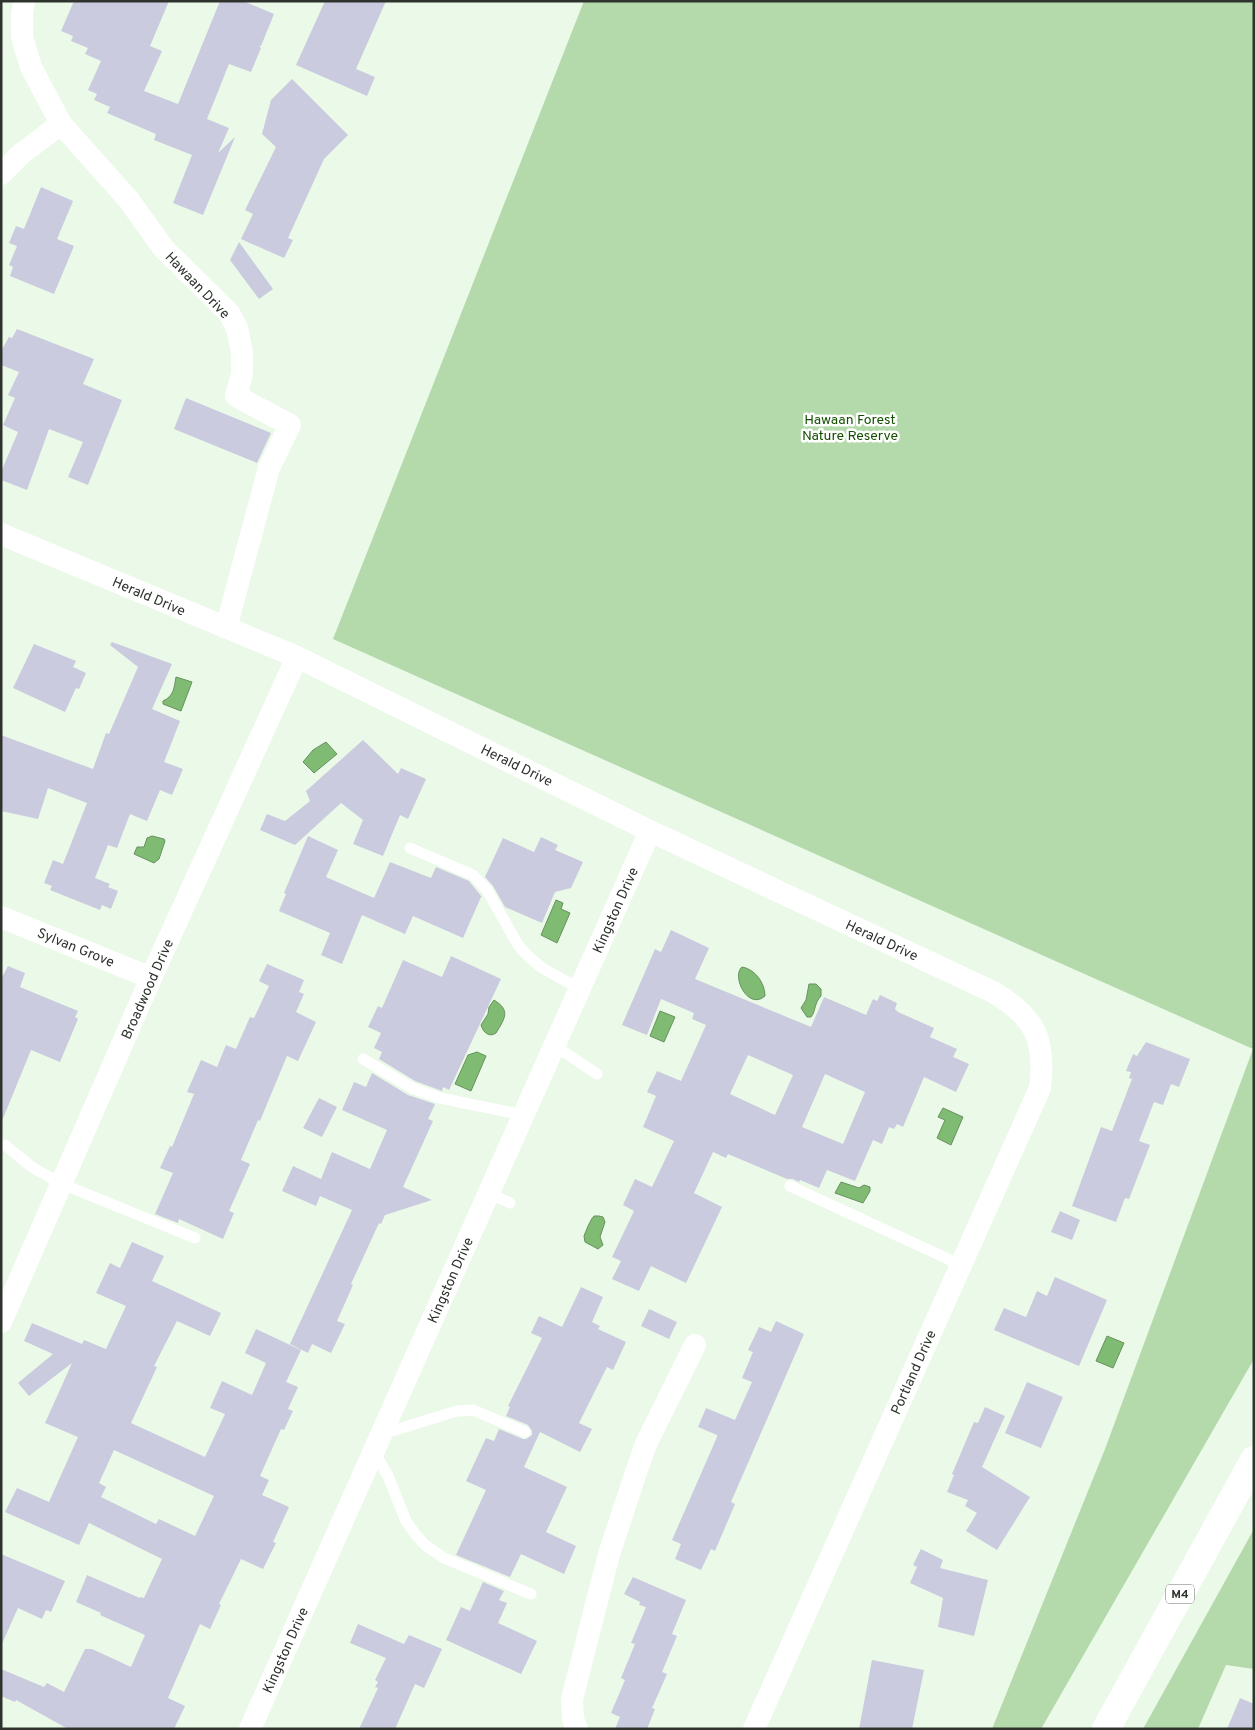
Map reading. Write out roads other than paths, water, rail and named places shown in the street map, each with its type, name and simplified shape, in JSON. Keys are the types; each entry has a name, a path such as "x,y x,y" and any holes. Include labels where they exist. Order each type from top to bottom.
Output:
{"main road":[{"name":"M4","path":"1106,1729 1254,1460"}],"street":[{"name":"Hawaan Drive","path":"24,1 22,37 31,67 62,124 128,199 164,249 229,313 237,328 242,353 242,374 236,396 290,425 269,468 226,628"},
{"path":"1,174 21,154 62,124"},
{"name":"Herald Drive","path":"1,534 297,657 650,831 993,992 1024,1013"},
{"name":"Broadwood Drive","path":"4,1310 62,1184 151,978 297,657"},
{"name":"Kingston Drive","path":"250,1729 650,831"},
{"name":"Sylvan Grove","path":"1,917 151,978"},
{"name":"Portland Drive","path":"754,1729 1040,1088 1043,1066 1042,1047 1024,1013"},
{"path":"577,1729 573,1719 572,1699 609,1554 646,1444 695,1345"}],"lane":[{"path":"410,848 473,875 487,890 518,945 529,958 542,968 580,989"},
{"path":"554,1045 596,1074"},
{"path":"363,1059 412,1088 440,1098 523,1115"},
{"path":"6,1145 33,1168 62,1184 195,1238"},
{"path":"790,1186 961,1265"},
{"path":"489,1193 510,1203"},
{"path":"525,1432 473,1410 457,1411 377,1442 406,1521 425,1545 444,1558 531,1594"}],"park label":[{"name":"Hawaan Forest Nature Reserve","path":"850,428"}]}
